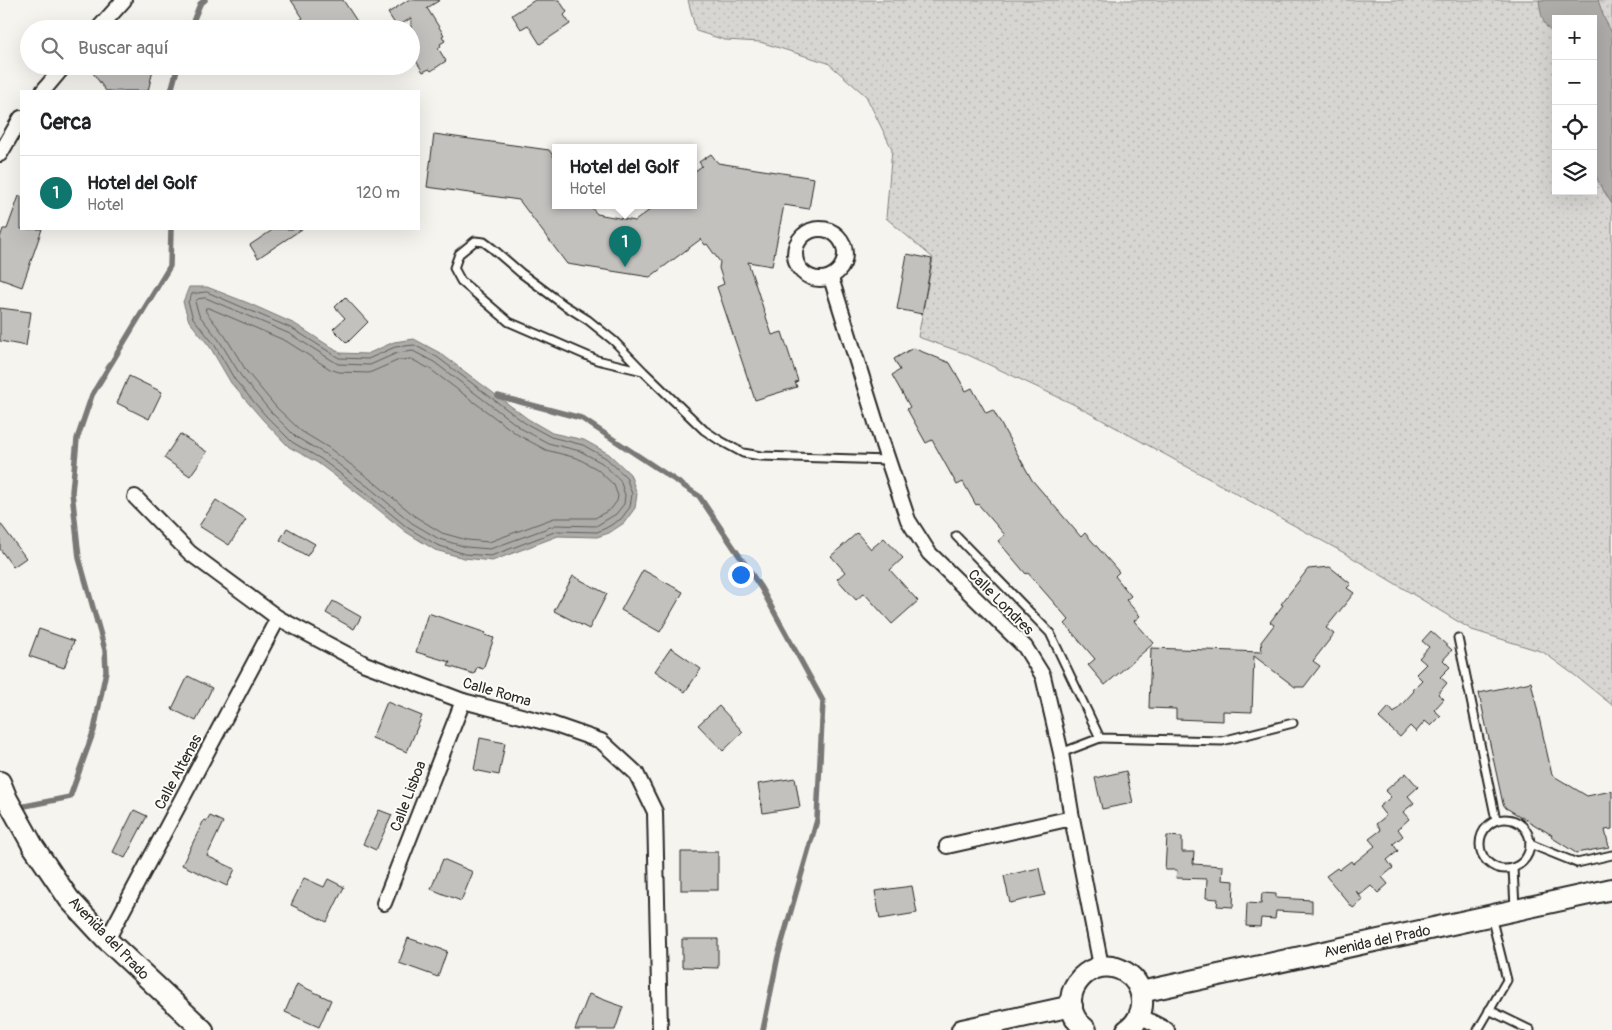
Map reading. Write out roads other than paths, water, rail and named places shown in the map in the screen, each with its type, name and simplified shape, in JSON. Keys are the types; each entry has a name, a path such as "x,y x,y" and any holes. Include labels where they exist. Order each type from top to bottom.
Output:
{"street":[{"path":"106,20 124,0"},
{"path":"44,90 56,75"},
{"path":"0,154 20,120"},
{"name":"Calle Londres","path":"831,278 908,520 929,553 1025,647 1043,676 1062,753 1072,818 1101,966"},
{"name":"Calle Roma","path":"135,497 190,553 278,618 365,664 463,701 552,724 601,741 636,773 655,812 660,1030"},
{"name":"Calle Altenas","path":"107,940 278,618"},
{"name":"Calle Lisboa","path":"384,903 463,701"},
{"name":"Avenida del Prado","path":"0,782 7,799 33,846 69,899 107,940 203,1030"},
{"path":"947,846 1072,818"},
{"name":"Avenida del Prado","path":"1141,992 1612,889"},
{"path":"1086,1030 1077,1021 1072,1006 1072,998 1078,981 1084,974 1101,966 1118,968 1133,977 1141,992 1143,1004 1134,1023 1167,1030"},
{"path":"962,1030 1072,1006"}],"lane":[{"path":"643,371 596,360 509,322 461,281 454,268 459,254 475,241 484,242 521,273 614,340 704,430 743,453 780,458 888,460"},
{"path":"956,536 1050,633 1100,738"},
{"path":"1458,638 1496,820"},
{"path":"1062,753 1100,738 1222,741 1293,723"},
{"path":"1508,819 1519,823 1527,832 1530,844 1528,854 1522,863 1513,868 1498,869 1484,860 1479,845 1483,830 1496,820 1508,819"},
{"path":"1530,844 1577,863 1612,856"},
{"path":"1513,868 1515,911"},
{"path":"1478,1030 1507,980 1491,916"},
{"path":"1489,1010 1530,1030"}],"water":[{"path":"1539,0 1598,0 1604,18 1612,33 1612,204 1597,178 1597,15 1552,15 1552,33 1545,24"},
{"path":"189,287 207,287 248,303 295,324 340,353 367,354 394,342 414,339 440,353 528,419 552,433 584,440 609,454 630,474 637,494 635,508 624,523 609,533 597,537 558,536 492,561 464,558 435,550 406,532 318,463 289,447 263,420 231,383 210,347 189,321 183,302"}],"waterway":[{"path":"194,20 200,4 205,0"},
{"path":"171,90 175,75"},
{"path":"0,811 70,797 94,730 106,671 105,650 79,558 72,492 77,439 92,395 170,266 171,230"},
{"path":"498,396 581,418 699,496 761,588 823,701 817,820 778,956 763,1030"}],"place":[{"name":"Hotel del Golf","path":"625,267"}]}
